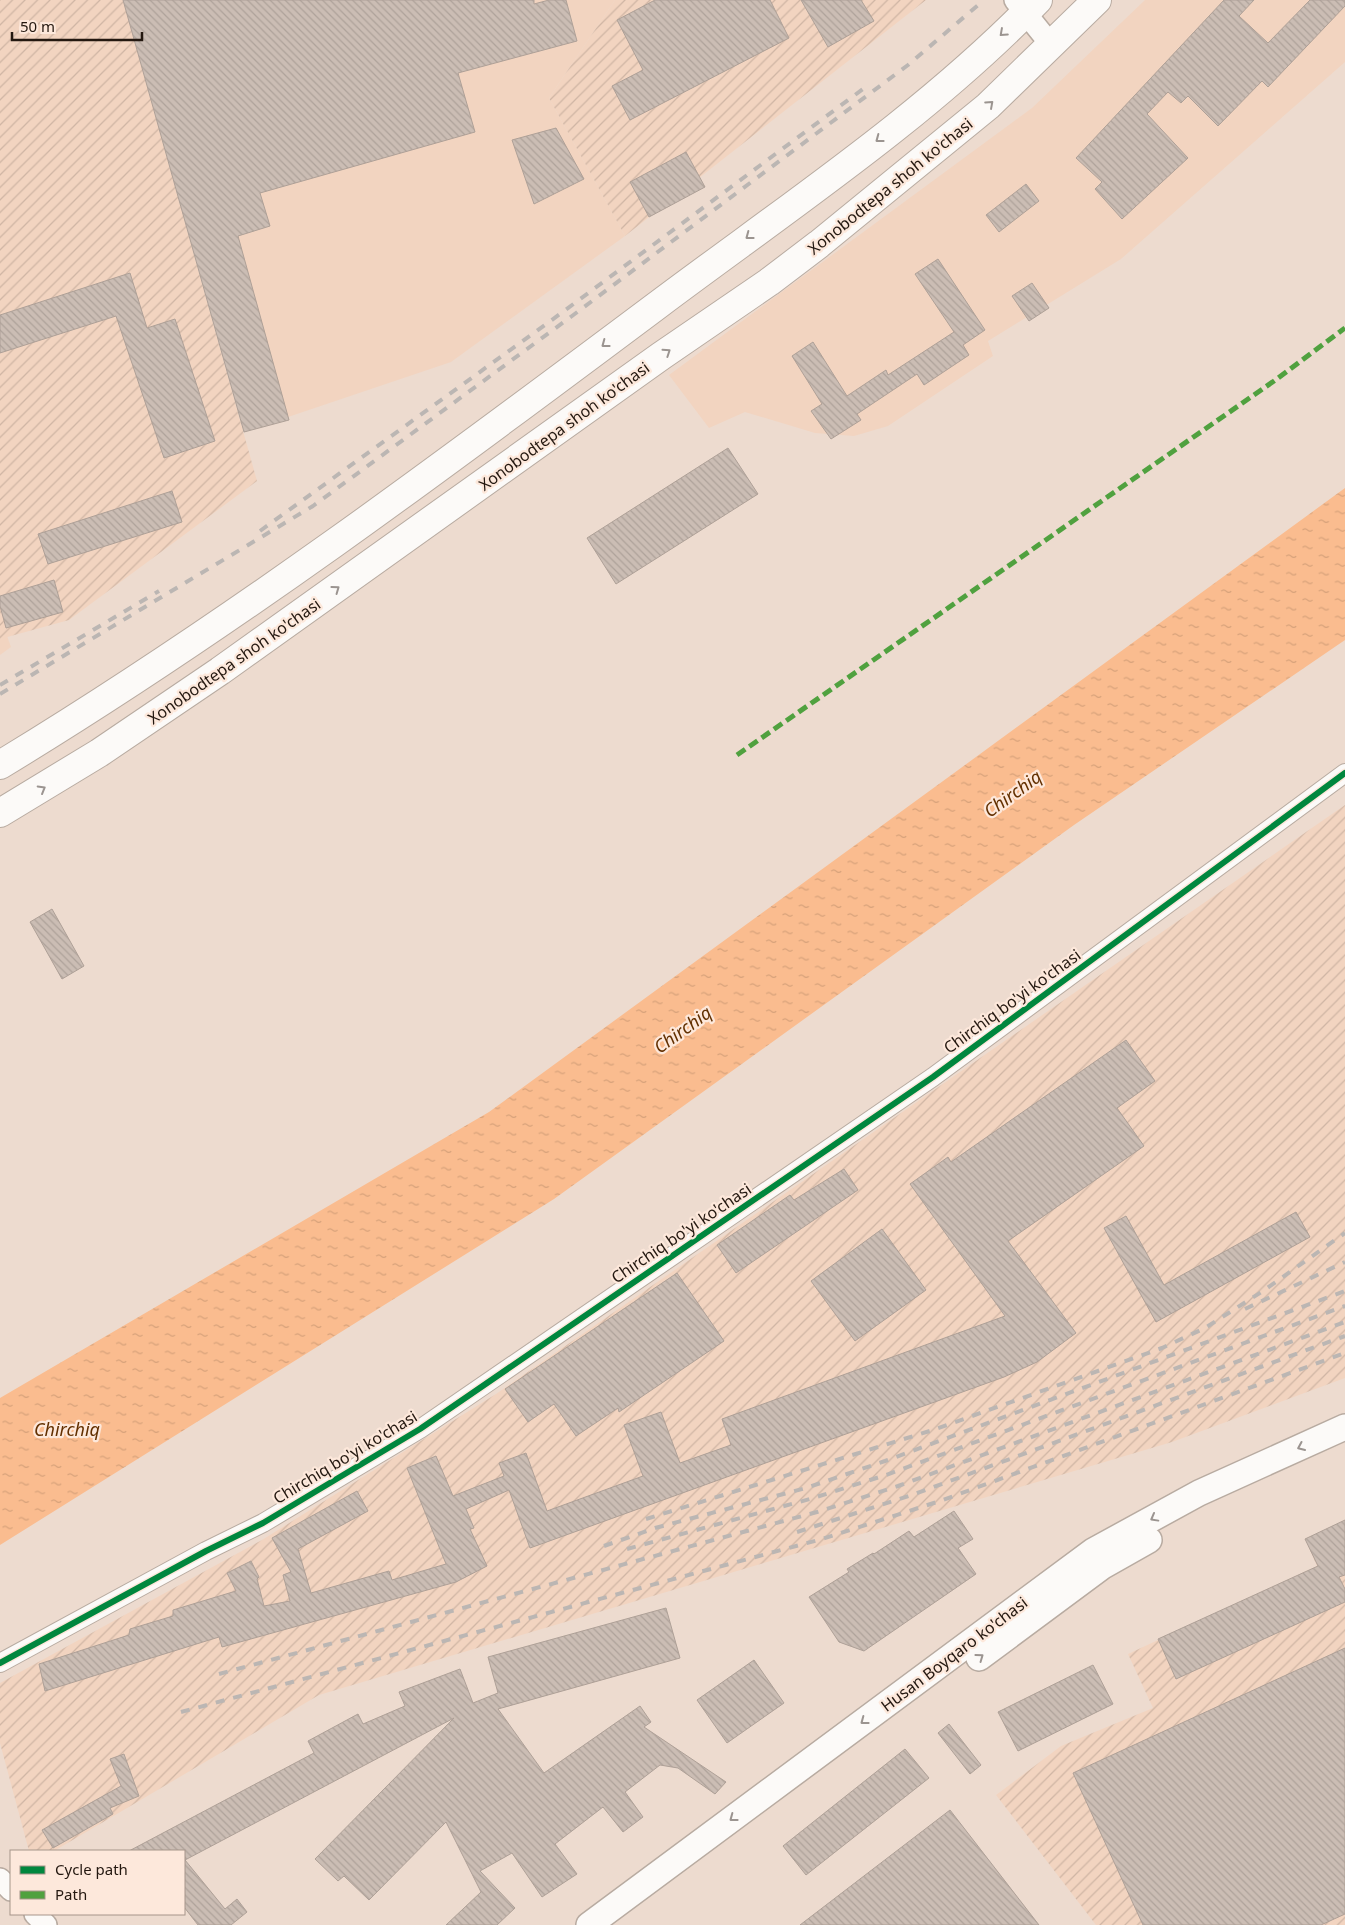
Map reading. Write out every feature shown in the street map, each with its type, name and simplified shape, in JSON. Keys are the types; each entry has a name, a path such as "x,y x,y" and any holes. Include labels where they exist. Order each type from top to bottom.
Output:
{"highway":[{"name":"Xonobodtepa shoh ko'chasi","path":"0,813 99,753 220,671 653,361 769,282 819,244 988,106 1052,46 1097,0"},
{"path":"0,765 85,714 196,639 355,528 529,401 912,115 1026,5"}],"main road":[{"name":"Husan Boyqaro ko'chasi","path":"589,1925 1098,1559 1199,1493 1345,1427"},
{"name":"Husan Boyqaro ko'chasi","path":"616,1925 1098,1559 1204,1508 1345,1446"}],"street":[{"path":"1026,5 1052,46"},
{"name":"Chirchiq bo'yi ko'chasi","path":"0,1663 206,1550 263,1523 420,1429 933,1077 1345,774"},
{"path":"0,1879 10,1889"},
{"path":"36,1915 46,1925"}],"shaded area":[{"path":"0,0 123,0 257,481 69,620 0,639"},
{"path":"123,0 615,0 549,98 625,236 451,362 244,432"},
{"path":"615,0 926,0 625,236 549,98"},
{"path":"1145,0 1345,0 1345,62 1121,259 988,341 993,356 888,426 854,436 815,433 745,412 709,428 669,375 1032,108"},
{"path":"7,636 11,647 0,655 0,639"},
{"path":"1345,805 1345,1378 1172,1442 319,1695 56,1850 29,1850 0,1743 0,1683 262,1540 496,1394"},
{"path":"1345,1521 1345,1925 1096,1925 996,1795 1061,1746 1153,1708 1128,1654 1317,1566 1305,1539"}],"water":[{"name":"Chirchiq","path":"1345,488 1345,640 1074,825 554,1199 0,1545 0,1398 489,1112"}],"building":[{"path":"123,0 534,0 534,4 549,0 566,0 577,41 458,73 475,132 260,193 270,226 238,236 289,420 244,432"},
{"path":"655,0 770,0 789,38 630,120 612,86 643,70 617,20"},
{"path":"801,0 861,0 874,21 828,47"},
{"path":"1224,0 1254,0 1239,16 1268,43 1310,0 1345,0 1345,6 1268,87 1262,81 1218,126 1188,96 1181,103 1168,92 1147,114 1188,158 1122,219 1095,189 1102,182 1076,158"},
{"path":"556,128 584,179 534,204 512,140"},
{"path":"686,152 705,187 649,217 630,182"},
{"path":"1026,184 1039,201 999,232 986,215"},
{"path":"938,259 985,330 963,345 969,355 924,385 917,374 857,414 861,420 831,439 811,411 822,404 792,356 813,342 847,396 886,370 888,375 954,332 915,274"},
{"path":"130,273 147,328 175,319 215,441 164,458 116,316 0,353 0,315"},
{"path":"1032,283 1049,308 1029,321 1012,296"},
{"path":"728,448 758,494 616,584 587,538"},
{"path":"172,491 182,522 48,564 38,534"},
{"path":"54,580 63,612 6,628 0,606 0,596"},
{"path":"52,909 84,966 62,979 30,922"},
{"path":"1126,1040 1155,1081 1117,1108 1144,1146 1008,1241 1076,1333 1037,1362 1004,1377 530,1548 509,1490 466,1509 474,1528 470,1529 487,1566 456,1582 222,1647 219,1637 45,1691 39,1664 129,1635 130,1629 173,1616 173,1610 236,1591 227,1573 251,1561 259,1577 257,1579 264,1606 290,1601 283,1575 291,1572 272,1538 357,1491 368,1511 298,1549 311,1593 389,1571 392,1580 446,1564 407,1468 436,1456 453,1496 504,1476 499,1463 526,1453 547,1511 643,1476 624,1425 661,1412 680,1463 731,1445 722,1419 1005,1316 910,1184 948,1157 951,1162"},
{"path":"844,1169 858,1190 736,1273 717,1245 790,1195 794,1200"},
{"path":"1296,1212 1310,1237 1156,1322 1104,1228 1126,1216 1164,1285"},
{"path":"882,1229 926,1290 855,1341 811,1281"},
{"path":"677,1273 724,1341 619,1412 618,1408 576,1436 554,1404 528,1422 505,1389"},
{"path":"954,1511 973,1539 958,1548 976,1574 864,1651 839,1642 809,1597 849,1572 847,1569 909,1531 914,1537"},
{"path":"1345,1520 1345,1575 1339,1577 1345,1589 1345,1602 1176,1679 1158,1639 1318,1566 1305,1539"},
{"path":"666,1608 680,1658 498,1709 544,1773 640,1706 651,1722 644,1727 726,1782 715,1794 678,1768 660,1765 625,1792 643,1817 623,1832 603,1807 555,1844 577,1874 542,1897 512,1853 480,1871 515,1908 497,1925 446,1925 481,1892 446,1822 369,1900 344,1876 338,1881 315,1859 454,1718 185,1860 185,1850 131,1850 314,1753 308,1741 358,1714 363,1724 405,1706 399,1692 460,1669 473,1703 498,1693 488,1657"},
{"path":"1345,1648 1345,1914 1321,1925 1143,1925 1073,1773"},
{"path":"754,1660 784,1703 727,1743 697,1700"},
{"path":"1093,1665 1113,1704 1018,1751 998,1712"},
{"path":"949,1724 981,1765 970,1774 938,1733"},
{"path":"905,1749 929,1778 806,1875 783,1846"},
{"path":"124,1754 139,1796 110,1808 113,1814 53,1848 42,1830 121,1786 110,1759"},
{"path":"950,1810 1039,1925 800,1925"},
{"path":"185,1860 225,1909 237,1899 247,1912 231,1925 198,1925 185,1908"}],"railway":[{"path":"0,694 313,506 572,316 908,65 984,0"},
{"path":"260,531 560,314 867,86"},
{"path":"0,685 159,591"},
{"path":"646,1519 933,1430 1162,1348 1205,1328 1263,1291 1345,1233"},
{"path":"1245,1309 1345,1262"},
{"path":"604,1546 655,1528 806,1488 885,1461 1345,1291"},
{"path":"627,1549 810,1499 886,1475 1345,1306"},
{"path":"219,1674 817,1512 898,1486 1345,1322"},
{"path":"797,1532 909,1496 1345,1336"},
{"path":"181,1712 822,1539 940,1501 1345,1353"}],"marked path":[{"path":"737,755 1274,381 1345,328"}],"cycle path":[{"path":"0,1663 206,1551 263,1523 420,1429 933,1077 1345,773"}]}
